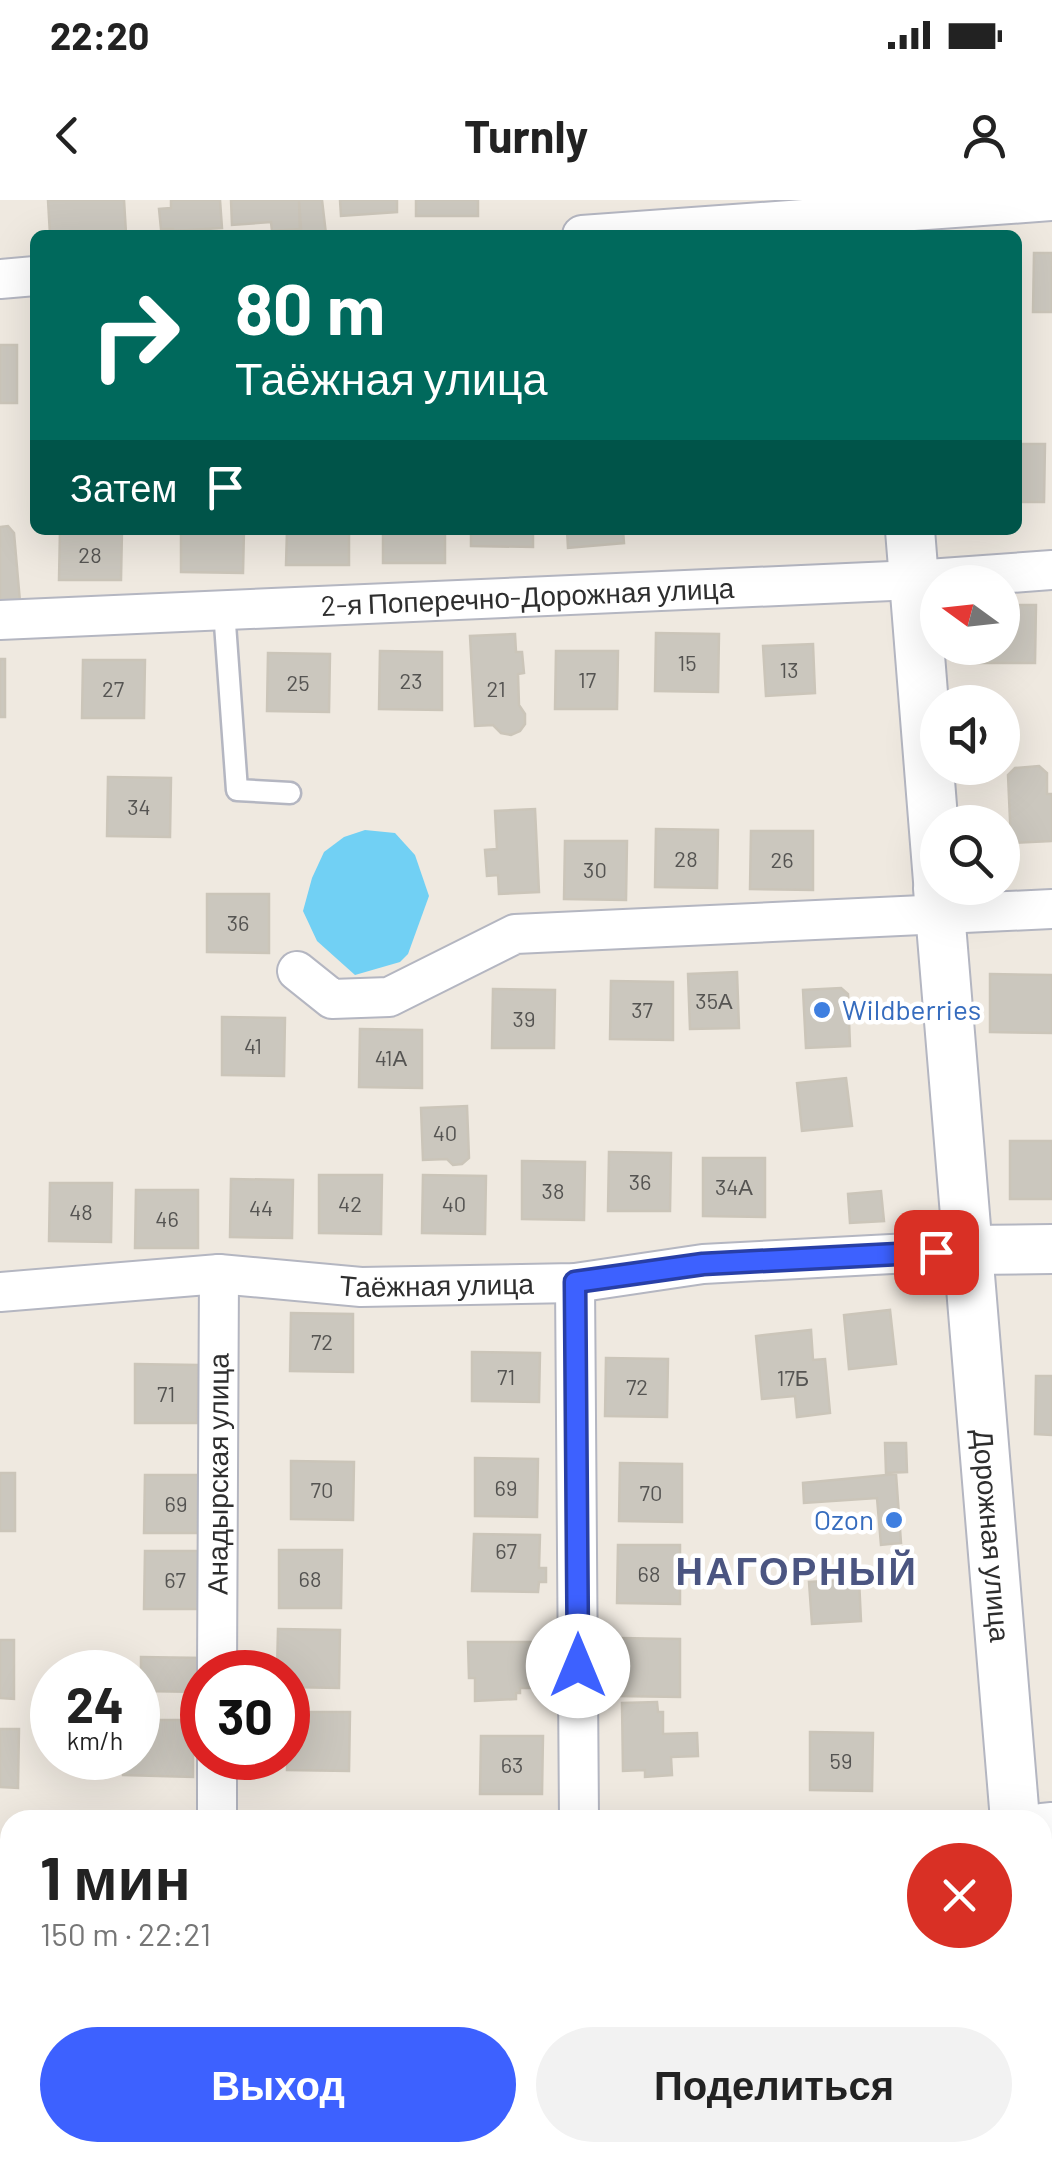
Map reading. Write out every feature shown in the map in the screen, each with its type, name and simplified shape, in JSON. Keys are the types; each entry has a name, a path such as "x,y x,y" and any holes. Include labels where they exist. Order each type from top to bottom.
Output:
{"street":[{"path":"662,230 1052,201"},
{"path":"0,279 30,276"},
{"name":"Дорожная улица","path":"910,535 932,805"},
{"name":"2-я Поперечно-Дорожная улица","path":"0,620 914,580 1052,570"},
{"path":"297,971 332,999 388,997 515,934 920,897"},
{"name":"Дорожная улица","path":"940,905 1015,1810"},
{"path":"1014,905 1052,910"},
{"name":"Таёжная улица","path":"0,1292 218,1274 362,1286 575,1282 703,1264 1052,1249"},
{"name":"Анадырская улица","path":"217,1650 218,1274"},
{"path":"575,1282 579,1810"},
{"path":"217,1780 217,1810"}],"lane":[{"path":"224,610 237,790 290,794"}],"water":[{"path":"365,830 395,833 415,855 429,896 408,954 400,962 355,975 317,941 303,911 324,852 344,837"}],"building":[{"path":"48,200 124,200 126,230 50,230"},
{"path":"171,200 220,200 222,228 161,229 159,209 171,208"},
{"path":"231,200 299,200 301,229 272,230 271,222 232,225"},
{"path":"299,200 322,200 326,230 300,230"},
{"path":"340,200 397,200 397,212 341,216"},
{"path":"416,200 478,200 478,216 416,216"},
{"path":"1034,253 1052,253 1052,312 1033,312"},
{"path":"0,345 17,345 17,403 0,403"},
{"path":"1022,444 1045,444 1044,502 1022,502"},
{"path":"8,526 14,533 20,602 0,604 0,527"},
{"path":"60,535 122,535 121,580 59,580"},
{"path":"181,535 244,535 243,573 181,572"},
{"path":"287,535 349,535 349,565 286,565"},
{"path":"383,535 445,535 445,563 383,563"},
{"path":"471,535 533,535 533,547 471,546"},
{"path":"567,535 623,535 624,543 568,548"},
{"path":"1020,605 1036,605 1035,663 1020,663"},
{"path":"656,633 719,634 718,692 655,691"},
{"path":"515,634 516,652 522,652 524,673 518,674 519,705 525,714 525,724 511,735 501,733 493,725 475,726 470,636"},
{"path":"813,644 815,693 766,696 763,646"},
{"path":"380,651 442,652 442,710 379,709"},
{"path":"556,651 618,651 617,709 555,709"},
{"path":"268,653 330,654 329,712 267,711"},
{"path":"0,659 5,659 5,717 0,717"},
{"path":"83,660 145,660 144,718 82,718"},
{"path":"1039,766 1047,773 1047,794 1052,794 1052,841 1020,843 1020,805 1009,805 1008,785 1020,785 1020,768"},
{"path":"108,777 171,778 170,837 107,836"},
{"path":"535,809 539,892 499,894 498,875 487,876 485,850 497,849 495,811"},
{"path":"656,829 718,830 717,888 655,887"},
{"path":"751,831 813,831 813,890 750,889"},
{"path":"565,841 627,841 626,900 564,899"},
{"path":"207,894 269,894 269,953 207,952"},
{"path":"737,972 739,1028 690,1029 688,974"},
{"path":"990,974 1052,975 1052,1033 990,1032"},
{"path":"611,981 673,982 673,1040 610,1039"},
{"path":"841,988 848,994 850,1046 806,1048 803,990"},
{"path":"493,989 555,990 554,1048 492,1048"},
{"path":"222,1017 285,1018 284,1076 222,1075"},
{"path":"360,1029 422,1030 422,1088 359,1087"},
{"path":"846,1078 852,1126 802,1131 797,1083"},
{"path":"467,1106 469,1158 453,1165 447,1159 423,1160 421,1108"},
{"path":"1010,1141 1052,1141 1052,1199 1010,1199"},
{"path":"609,1152 671,1153 670,1211 608,1211"},
{"path":"703,1158 765,1158 765,1217 703,1216"},
{"path":"522,1161 585,1162 584,1220 522,1219"},
{"path":"319,1175 382,1175 381,1234 319,1233"},
{"path":"423,1175 486,1176 485,1234 422,1233"},
{"path":"231,1179 293,1180 292,1238 230,1237"},
{"path":"50,1183 112,1183 111,1242 49,1241"},
{"path":"136,1190 198,1190 198,1248 135,1248"},
{"path":"881,1191 884,1221 850,1223 848,1194"},
{"path":"890,1310 896,1364 849,1369 844,1315"},
{"path":"291,1313 353,1314 353,1372 290,1371"},
{"path":"811,1330 813,1360 825,1359 830,1413 797,1417 795,1396 762,1399 756,1336"},
{"path":"472,1352 540,1353 539,1402 472,1401"},
{"path":"606,1358 668,1359 667,1417 605,1416"},
{"path":"135,1364 198,1365 197,1423 135,1423"},
{"path":"1036,1376 1052,1376 1052,1435 1035,1434"},
{"path":"885,1443 906,1443 907,1472 886,1473"},
{"path":"475,1458 538,1459 537,1517 475,1516"},
{"path":"291,1461 354,1462 353,1520 291,1519"},
{"path":"620,1463 682,1464 682,1522 619,1521"},
{"path":"0,1473 15,1473 15,1531 0,1531"},
{"path":"896,1474 901,1543 881,1545 877,1498 804,1503 803,1483"},
{"path":"145,1475 207,1475 207,1533 144,1533"},
{"path":"474,1534 540,1535 539,1568 546,1568 546,1582 539,1582 538,1592 472,1591"},
{"path":"618,1545 680,1545 680,1604 617,1603"},
{"path":"279,1550 342,1550 341,1608 279,1608"},
{"path":"145,1551 207,1551 206,1609 144,1609"},
{"path":"859,1579 861,1621 812,1624 809,1582"},
{"path":"278,1629 340,1630 339,1688 310,1687 310,1650 278,1650"},
{"path":"618,1638 680,1639 680,1697 617,1696"},
{"path":"0,1640 14,1640 14,1699 0,1698"},
{"path":"468,1642 537,1642 537,1688 520,1688 516,1699 475,1701 475,1678 469,1678"},
{"path":"160,1657 180,1658 180,1692 160,1691"},
{"path":"657,1702 658,1712 663,1712 663,1734 697,1733 698,1756 671,1757 672,1775 645,1777 645,1770 623,1771 622,1703"},
{"path":"310,1712 350,1712 349,1771 310,1770"},
{"path":"160,1720 180,1720 180,1777 160,1776"},
{"path":"0,1729 19,1729 18,1788 0,1787"},
{"path":"810,1732 873,1733 872,1791 810,1790"},
{"path":"481,1736 543,1736 542,1794 480,1794"}],"place":[{"name":"Wildberries","path":"822,1010"},
{"name":"Ozon","path":"894,1520"}],"district":[{"name":"НАГОРНЫЙ","path":"797,1572"}],"route":[{"path":"578,1666 575,1282 703,1264 936,1252"}]}
